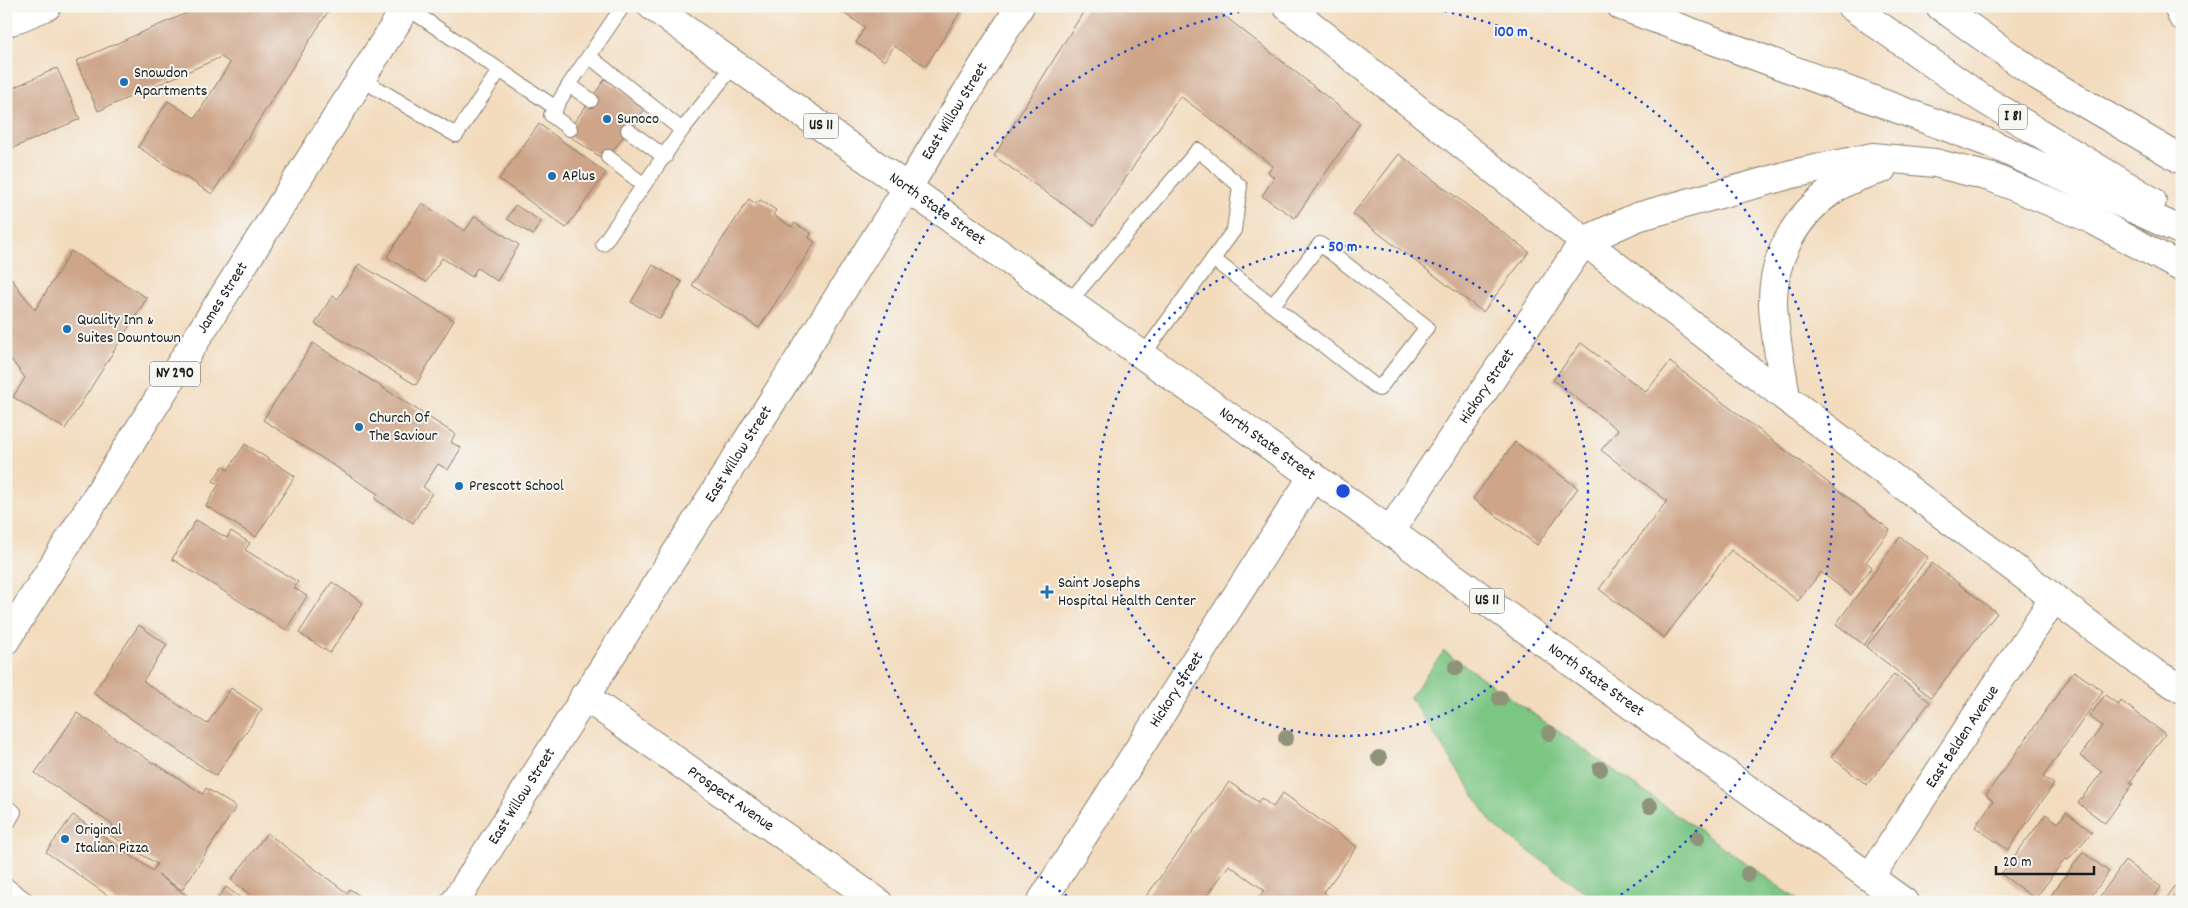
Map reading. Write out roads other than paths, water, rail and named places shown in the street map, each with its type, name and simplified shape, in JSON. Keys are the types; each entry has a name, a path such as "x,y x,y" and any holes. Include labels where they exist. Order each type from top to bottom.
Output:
{"main road":[{"path":"6,23 47,6"},
{"name":"North State Street","path":"652,6 1390,531 1904,902"},
{"name":"East Willow Street","path":"455,902 908,187 1020,6"},
{"path":"1287,6 1786,398 2152,672 2182,689"},
{"path":"1621,6 1992,144 2182,231"},
{"name":"I 81","path":"1851,6 1980,97 2182,219"},
{"path":"1940,6 2038,76 2182,160"},
{"path":"2178,6 2182,16"},
{"name":"James Street","path":"6,640 406,7"},
{"path":"1584,241 1637,217 1792,174 1873,157 1934,163 1993,178 2089,218 2182,268"},
{"path":"1786,398 1773,304 1776,271 1785,244 1809,210 1834,189 1857,177 1909,160"},
{"name":"Hickory Street","path":"1390,531 1584,241"},
{"name":"Hickory Street","path":"1041,902 1313,476"},
{"name":"East Belden Avenue","path":"1870,877 2054,598"},
{"path":"2152,672 2182,675"},
{"name":"Prospect Avenue","path":"584,696 878,902"}],"lane":[{"path":"570,129 552,115 569,86 623,6"},
{"path":"406,7 556,108"},
{"path":"590,57 682,130"},
{"path":"603,244 682,130 734,65"},
{"path":"361,79 456,135 499,71"},
{"path":"569,86 591,100"},
{"path":"628,130 665,157"},
{"path":"1069,302 1198,150 1240,186 1234,230 1143,355"},
{"path":"608,157 644,185"},
{"path":"1212,259 1378,389 1427,327 1320,244 1273,305"},
{"path":"6,807 14,812 6,826"},
{"path":"6,885 29,902"}],"place":[{"name":"Snowdon Apartments","path":"124,82"},
{"name":"Sunoco","path":"607,119"},
{"name":"APlus","path":"552,176"},
{"name":"Quality Inn & Suites Downtown","path":"67,329"},
{"name":"Church Of The Saviour","path":"359,427"},
{"name":"Prescott School","path":"459,486"},
{"name":"Saint Josephs Hospital Health Center","path":"1047,592"},
{"name":"Original Italian Pizza","path":"65,839"}]}
